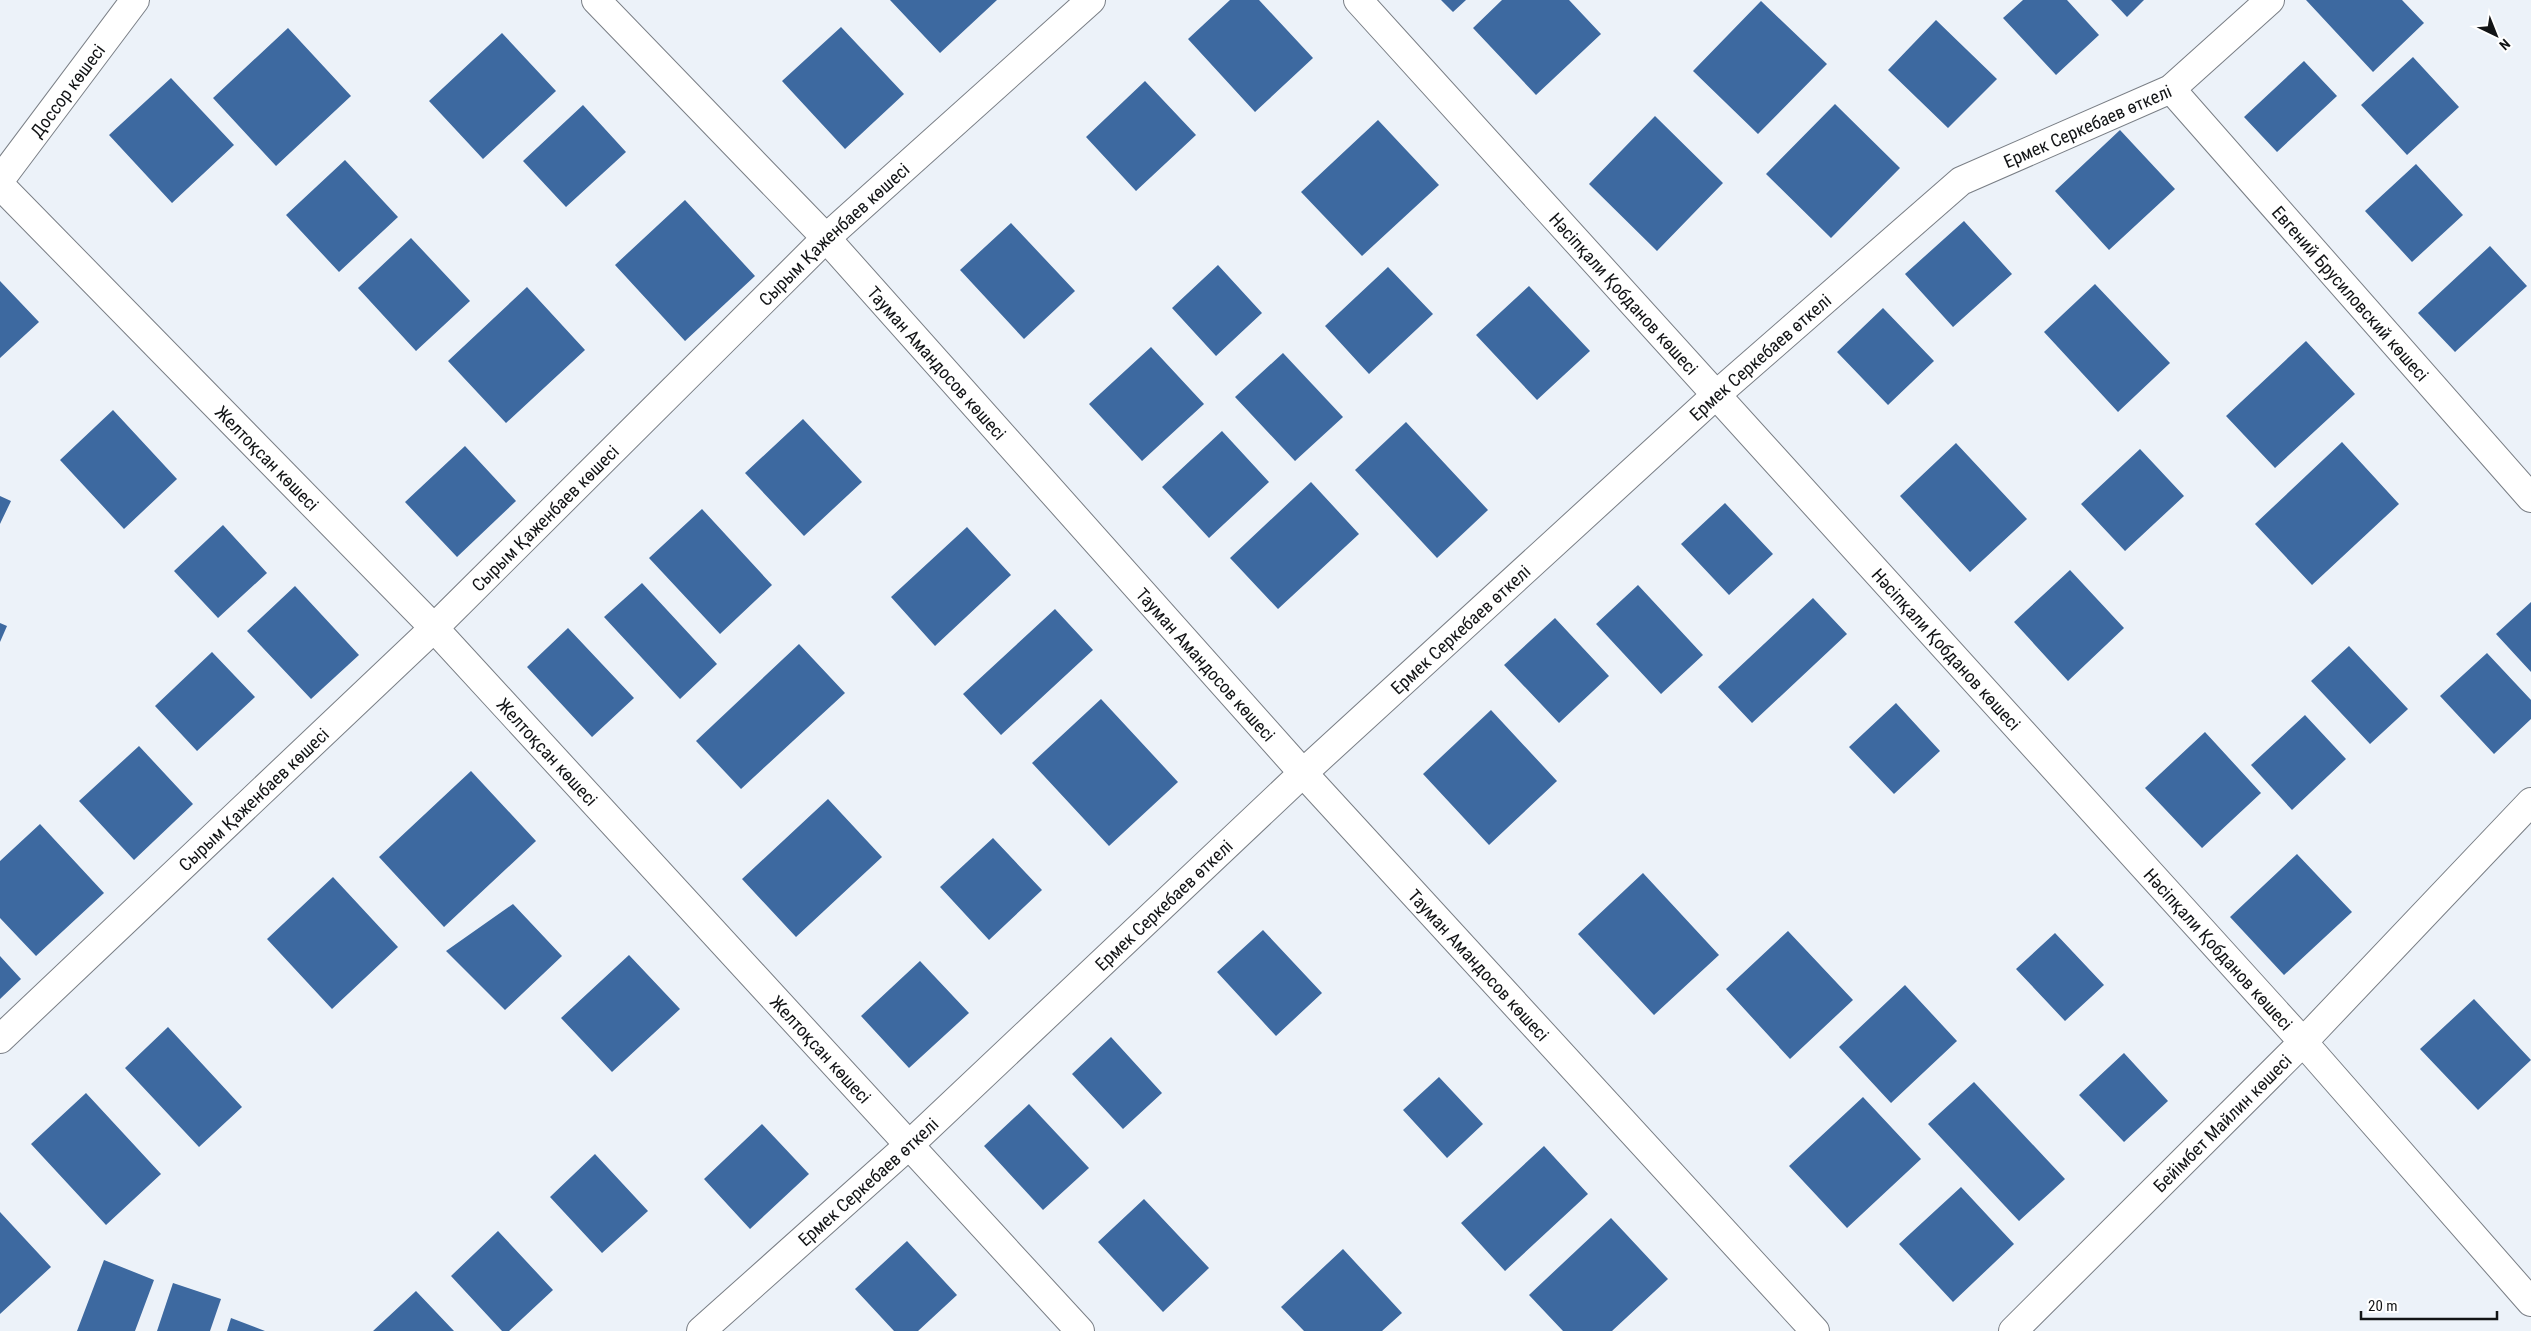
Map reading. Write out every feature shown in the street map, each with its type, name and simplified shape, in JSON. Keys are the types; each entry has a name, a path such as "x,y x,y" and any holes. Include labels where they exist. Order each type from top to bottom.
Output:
{"street":[{"name":"Доссор көшесі","path":"0,180 135,0"},
{"name":"Тауман Амандосов көшесі","path":"596,0 826,238 1302,773 1815,1331"},
{"name":"Сырым Қаженбаев көшесі","path":"0,1039 434,628 826,238 1091,0"},
{"name":"Нәсіпқали Қобданов көшесі","path":"1358,0 2303,1042 2531,1302"},
{"name":"Ермек Серкебаев өткелі","path":"701,1331 908,1146 1302,773 1716,395 1961,181 2171,89 2270,0"},
{"name":"Евгений Брусиловский көшесі","path":"2171,89 2531,498"},
{"name":"Желтоқсан көшесі","path":"0,185 434,628 1080,1331"},
{"name":"Бейімбет Майлин көшесі","path":"2013,1331 2303,1042 2531,802"}],"building":[{"path":"890,0 997,0 940,53"},
{"path":"1230,0 1259,0 1313,58 1255,112 1188,39"},
{"path":"1441,0 1466,0 1453,12"},
{"path":"1502,0 1569,0 1601,34 1536,95 1473,28"},
{"path":"2023,0 2067,0 2099,35 2056,75 2003,18"},
{"path":"2111,0 2144,0 2127,17"},
{"path":"2306,0 2402,0 2424,23 2373,72"},
{"path":"1761,1 1827,64 1758,134 1693,71"},
{"path":"1936,20 1997,79 1948,128 1888,70"},
{"path":"841,27 904,94 845,149 782,81"},
{"path":"288,28 351,96 276,166 213,98"},
{"path":"502,33 556,91 483,159 429,101"},
{"path":"2413,57 2459,107 2407,155 2361,105"},
{"path":"2304,61 2337,96 2277,152 2244,117"},
{"path":"171,78 234,145 172,203 109,135"},
{"path":"1145,81 1196,135 1136,191 1086,137"},
{"path":"1835,104 1900,168 1831,238 1766,174"},
{"path":"583,105 626,152 566,207 523,161"},
{"path":"1655,116 1723,183 1657,251 1589,184"},
{"path":"1378,120 1439,185 1362,256 1301,192"},
{"path":"2120,130 2175,189 2109,250 2055,191"},
{"path":"345,160 398,217 339,272 286,215"},
{"path":"2416,164 2463,215 2412,262 2365,211"},
{"path":"685,200 755,276 685,341 615,265"},
{"path":"1964,221 2012,274 1953,327 1905,274"},
{"path":"1011,223 1075,291 1024,339 960,270"},
{"path":"411,238 470,301 416,351 358,288"},
{"path":"2490,246 2527,286 2455,352 2418,313"},
{"path":"1218,265 1262,313 1216,356 1172,308"},
{"path":"1388,267 1433,314 1369,374 1325,326"},
{"path":"0,281 39,322 0,358"},
{"path":"2095,284 2170,363 2118,412 2044,332"},
{"path":"1529,286 1590,351 1537,400 1476,335"},
{"path":"527,287 585,350 506,423 448,361"},
{"path":"1883,308 1934,361 1888,405 1837,352"},
{"path":"2306,341 2355,394 2275,468 2226,416"},
{"path":"1151,347 1204,404 1142,461 1089,404"},
{"path":"1283,353 1343,417 1295,461 1235,397"},
{"path":"113,410 177,479 124,529 60,460"},
{"path":"803,419 862,482 804,536 745,473"},
{"path":"1406,422 1488,510 1437,558 1355,470"},
{"path":"1222,431 1269,482 1209,538 1162,487"},
{"path":"2342,442 2399,504 2312,585 2255,524"},
{"path":"1956,443 2027,519 1970,572 1900,496"},
{"path":"465,446 516,501 457,557 405,502"},
{"path":"2140,449 2184,496 2125,551 2081,504"},
{"path":"1311,482 1359,534 1278,609 1230,558"},
{"path":"0,496 11,501 0,524"},
{"path":"1725,503 1773,554 1729,595 1681,544"},
{"path":"702,509 772,585 720,634 649,558"},
{"path":"223,525 267,573 218,618 174,571"},
{"path":"967,527 1011,575 935,646 891,597"},
{"path":"2070,570 2124,628 2068,681 2014,622"},
{"path":"642,583 717,664 680,699 604,617"},
{"path":"1638,585 1703,655 1661,694 1596,624"},
{"path":"295,586 359,655 311,699 247,631"},
{"path":"1813,598 1847,634 1752,723 1718,687"},
{"path":"2531,602 2531,672 2496,634"},
{"path":"1055,609 1093,650 1001,735 963,694"},
{"path":"1555,618 1609,676 1559,723 1504,665"},
{"path":"0,623 7,626 0,642"},
{"path":"568,628 634,698 592,737 527,667"},
{"path":"799,644 845,693 741,789 696,741"},
{"path":"2349,646 2408,709 2370,744 2311,681"},
{"path":"212,652 255,697 197,751 155,706"},
{"path":"2487,653 2531,700 2531,719 2494,754 2440,696"},
{"path":"1101,699 1178,782 1109,846 1032,763"},
{"path":"1896,703 1940,751 1894,794 1849,747"},
{"path":"1491,710 1557,781 1489,845 1423,774"},
{"path":"2305,715 2346,759 2292,810 2251,765"},
{"path":"2205,732 2261,793 2202,848 2145,788"},
{"path":"139,746 193,804 134,860 79,801"},
{"path":"471,771 536,841 444,927 379,857"},
{"path":"828,799 882,857 796,937 742,879"},
{"path":"40,824 104,893 36,956 0,918 0,861"},
{"path":"993,838 1042,890 989,940 940,887"},
{"path":"2297,854 2352,912 2284,975 2230,917"},
{"path":"1643,873 1719,955 1654,1015 1578,934"},
{"path":"333,877 398,947 332,1009 267,939"},
{"path":"513,904 562,956 505,1010 446,951"},
{"path":"1263,930 1322,993 1276,1036 1217,972"},
{"path":"1788,931 1853,1000 1790,1059 1726,989"},
{"path":"2055,933 2104,985 2065,1021 2016,969"},
{"path":"629,955 680,1009 612,1072 561,1018"},
{"path":"0,956 21,979 0,999"},
{"path":"920,961 969,1013 909,1068 861,1016"},
{"path":"1905,985 1957,1041 1891,1103 1839,1047"},
{"path":"2474,999 2531,1060 2478,1110 2420,1049"},
{"path":"168,1027 242,1107 199,1147 125,1068"},
{"path":"1111,1037 1162,1093 1123,1129 1072,1074"},
{"path":"2124,1053 2168,1101 2124,1142 2079,1095"},
{"path":"1439,1077 1483,1124 1447,1158 1403,1110"},
{"path":"1974,1082 2065,1179 2019,1221 1928,1124"},
{"path":"86,1093 161,1174 106,1225 31,1144"},
{"path":"1863,1097 1921,1159 1847,1228 1789,1166"},
{"path":"1029,1104 1089,1168 1043,1210 984,1146"},
{"path":"762,1124 809,1174 750,1229 704,1179"},
{"path":"1544,1146 1588,1194 1505,1271 1461,1223"},
{"path":"595,1154 648,1211 602,1253 550,1197"},
{"path":"1961,1187 2014,1244 1953,1302 1899,1244"},
{"path":"1144,1199 1209,1268 1163,1312 1098,1242"},
{"path":"0,1212 51,1267 0,1314"},
{"path":"1611,1218 1668,1279 1612,1331 1563,1331 1529,1295"},
{"path":"498,1231 553,1290 509,1331 502,1331 451,1276"},
{"path":"907,1241 957,1295 918,1331 894,1331 855,1289"},
{"path":"1343,1249 1402,1313 1382,1331 1304,1331 1281,1307"},
{"path":"104,1260 154,1280 135,1331 77,1331"},
{"path":"173,1283 221,1299 210,1331 157,1331"},
{"path":"416,1291 454,1331 373,1331"},
{"path":"231,1318 265,1331 227,1331"}]}
